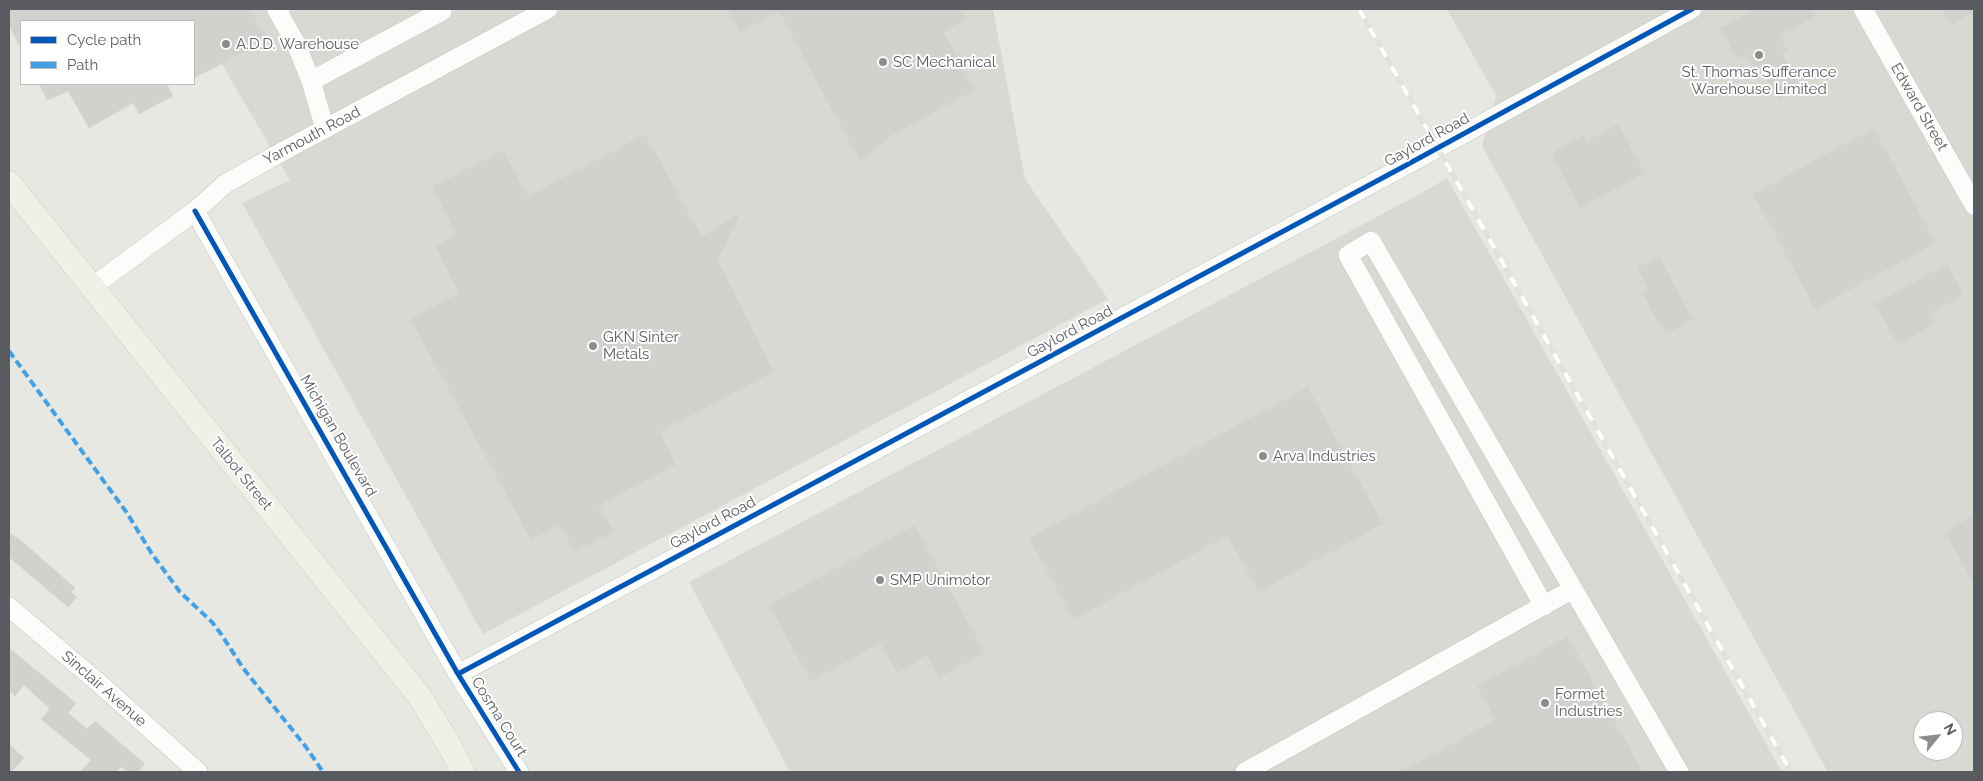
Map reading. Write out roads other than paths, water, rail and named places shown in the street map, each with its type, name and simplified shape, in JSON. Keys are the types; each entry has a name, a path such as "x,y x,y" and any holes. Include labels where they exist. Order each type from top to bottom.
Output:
{"main road":[{"name":"Talbot Street","path":"9,183 420,697 451,748 463,772"}],"street":[{"path":"280,9 277,10 296,44 312,82 326,129"},
{"path":"312,82 442,11 441,9"},
{"name":"Yarmouth Road","path":"92,287 195,210 225,184 548,9"},
{"name":"Gaylord Road","path":"458,674 1392,173 1692,9"},
{"name":"Edward Street","path":"1863,9 1974,205"},
{"name":"Michigan Boulevard","path":"195,210 458,674"},
{"path":"1544,606 1348,255 1371,241 1679,772"},
{"path":"1246,772 1573,589"},
{"name":"Sinclair Avenue","path":"9,607 100,684 198,772"},
{"name":"Cosma Court","path":"458,674 519,772"}],"railway":[{"path":"1359,9 1791,772"}],"place":[{"name":"A.D.D. Warehouse","path":"226,44"},
{"name":"St. Thomas Sufferance Warehouse Limited","path":"1759,55"},
{"name":"SC Mechanical","path":"883,62"},
{"name":"GKN Sinter Metals","path":"593,346"},
{"name":"Arva Industries","path":"1263,456"},
{"name":"SMP Unimotor","path":"880,580"},
{"name":"Formet Industries","path":"1545,703"}]}
